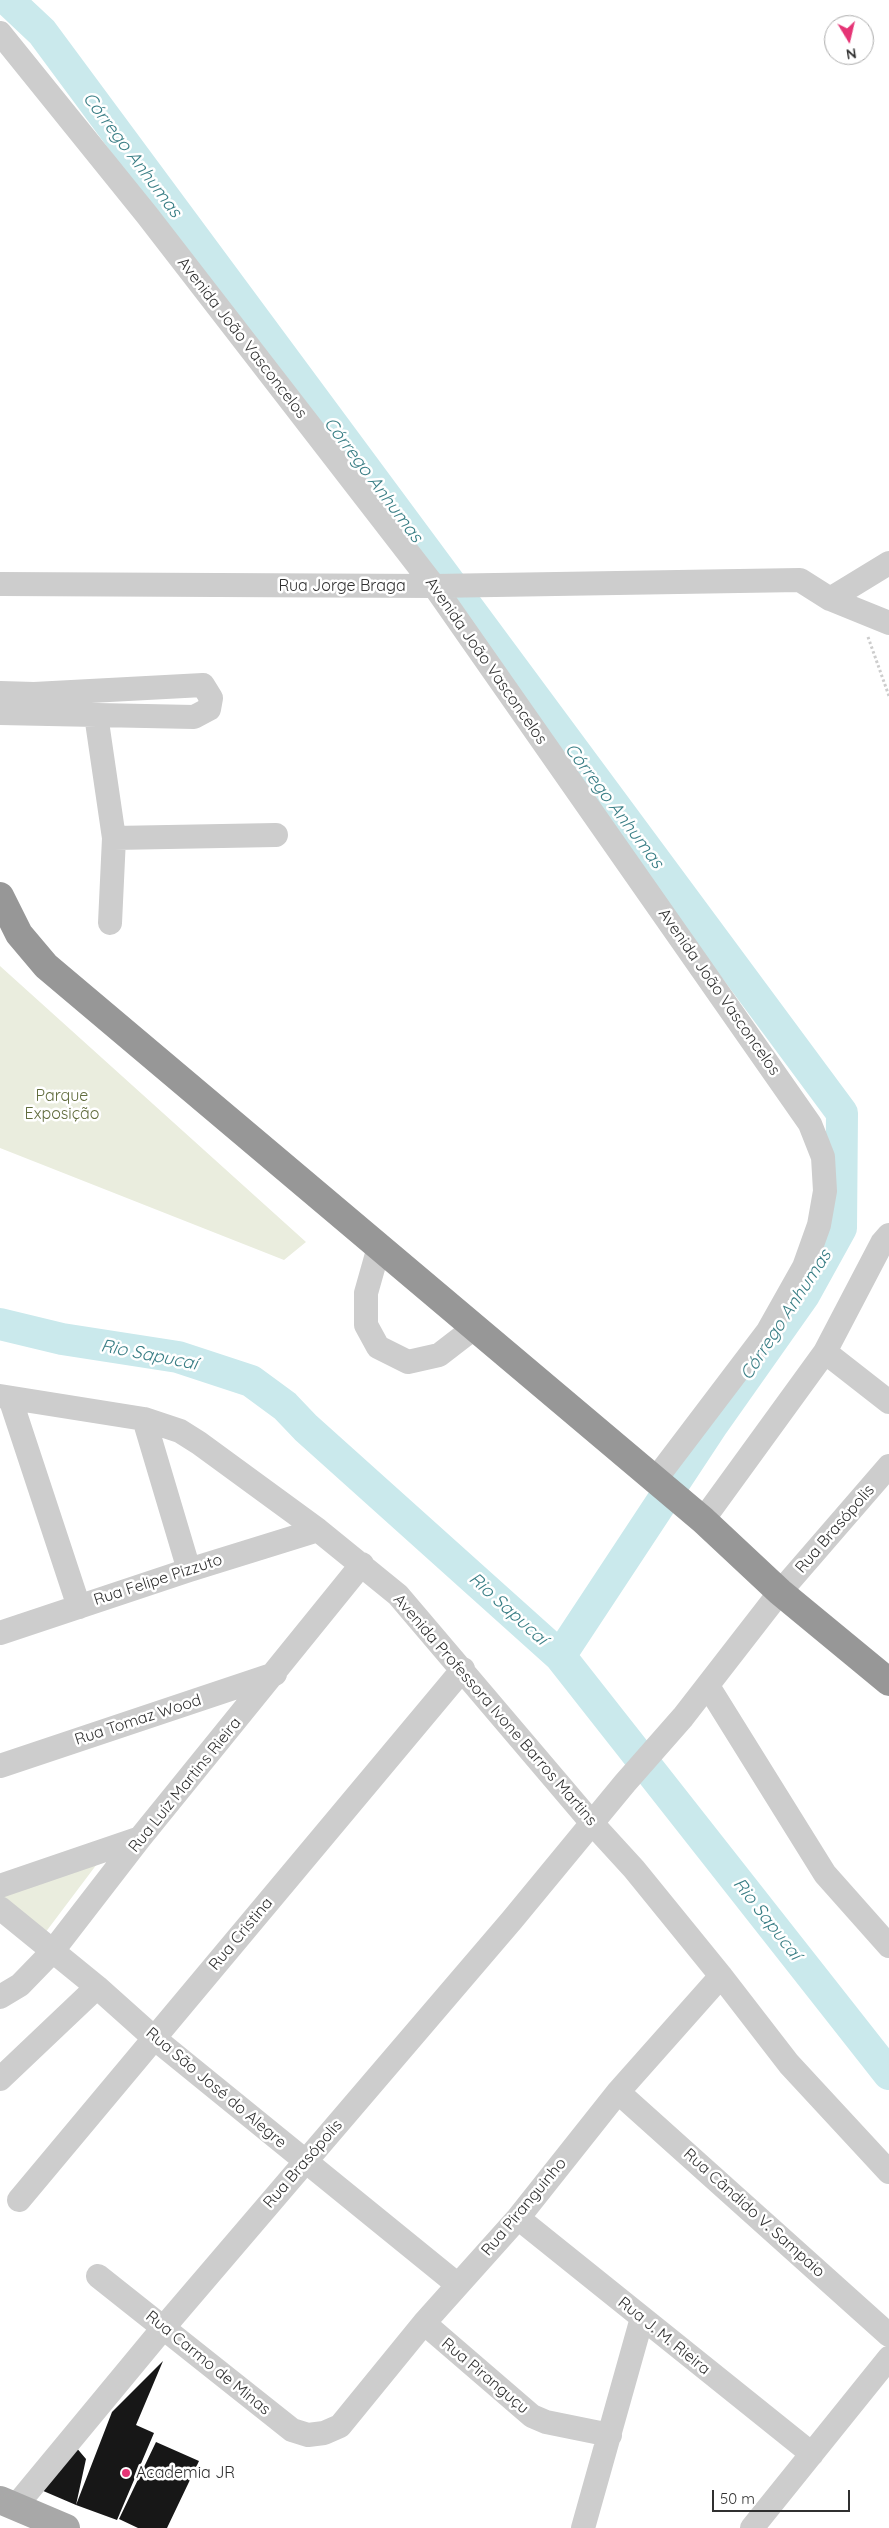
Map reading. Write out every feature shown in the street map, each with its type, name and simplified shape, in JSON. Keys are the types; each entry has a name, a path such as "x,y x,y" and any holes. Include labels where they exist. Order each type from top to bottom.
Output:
{"highway":[{"path":"0,896 18,934 46,966 698,1515 780,1592 889,1682"}],"main road":[{"path":"8,2503 66,2528"}],"street":[{"name":"Avenida João Vasconcelos","path":"0,33 147,215 436,586 810,1124 823,1157 825,1191 819,1226 804,1267 768,1331 660,1484"},
{"path":"830,599 889,564"},
{"name":"Rua Jorge Braga","path":"0,584 436,586 800,580 830,599 889,623"},
{"path":"0,693 34,694 203,685 211,698 209,709 194,717 0,713"},
{"path":"96,715 114,838 110,923"},
{"path":"114,838 276,835"},
{"path":"698,1515 825,1352 882,1243 889,1234"},
{"path":"378,1247 366,1293 366,1325 378,1347 408,1362 439,1355 474,1328"},
{"path":"825,1352 889,1402"},
{"path":"5,1397 79,1606"},
{"name":"Avenida Professora Ivone Barros Martins","path":"5,1397 144,1419 180,1431 318,1530 398,1595 463,1669 591,1822 634,1869 721,1976 788,2064 889,2172"},
{"path":"144,1419 189,1570"},
{"name":"Rua Brasópolis","path":"8,2503 164,2327 512,1920 591,1822 683,1718 780,1592 889,1466"},
{"name":"Rua Felipe Pizzuto","path":"0,1633 189,1570 318,1530"},
{"name":"Rua Luiz Martins Rieira","path":"0,1997 20,1985 52,1952 140,1838 275,1674 362,1564"},
{"name":"Rua Cristina","path":"19,2200 463,1669"},
{"name":"Rua Tomaz Wood","path":"0,1766 275,1674"},
{"path":"708,1686 825,1874 889,1946"},
{"path":"0,1886 140,1838"},
{"name":"Rua São José do Alegre","path":"0,1908 52,1952 98,1987 154,2038 458,2285"},
{"name":"Rua Piranguinho","path":"324,2433 340,2426 424,2323 518,2218 618,2092 721,1976"},
{"path":"0,2079 98,1987"},
{"name":"Rua Cândido V. Sampaio","path":"618,2092 889,2334"},
{"name":"Rua J. M. Rieira","path":"518,2218 812,2454"},
{"name":"Rua Carmo de Minas","path":"98,2276 292,2430 308,2434 324,2433"},
{"path":"583,2528 642,2318"},
{"name":"Rua Piranguçu","path":"424,2323 532,2416 546,2422 610,2435"},
{"path":"752,2528 889,2358"}],"path":[{"path":"858,610 889,696"}],"green space":[{"name":"Parque Exposição","path":"0,966 306,1242 284,1260 0,1148"},
{"path":"103,1856 45,1933 0,1897"}],"building":[{"path":"163,2361 136,2425 154,2433 117,2520 76,2505 112,2412"},
{"path":"156,2442 199,2461 167,2528 138,2528 119,2519"},
{"path":"75,2446 86,2459 76,2505 41,2490"}],"waterway":[{"name":"Córrego Anhumas","path":"8,0 42,32 842,1113 841,1228 804,1295 713,1424 560,1656"},
{"name":"Rio Sapucaí","path":"0,1324 62,1339 178,1357 251,1381 285,1406 306,1428 560,1656 889,2074"}],"place":[{"name":"Academia JR","path":"126,2473"}]}
